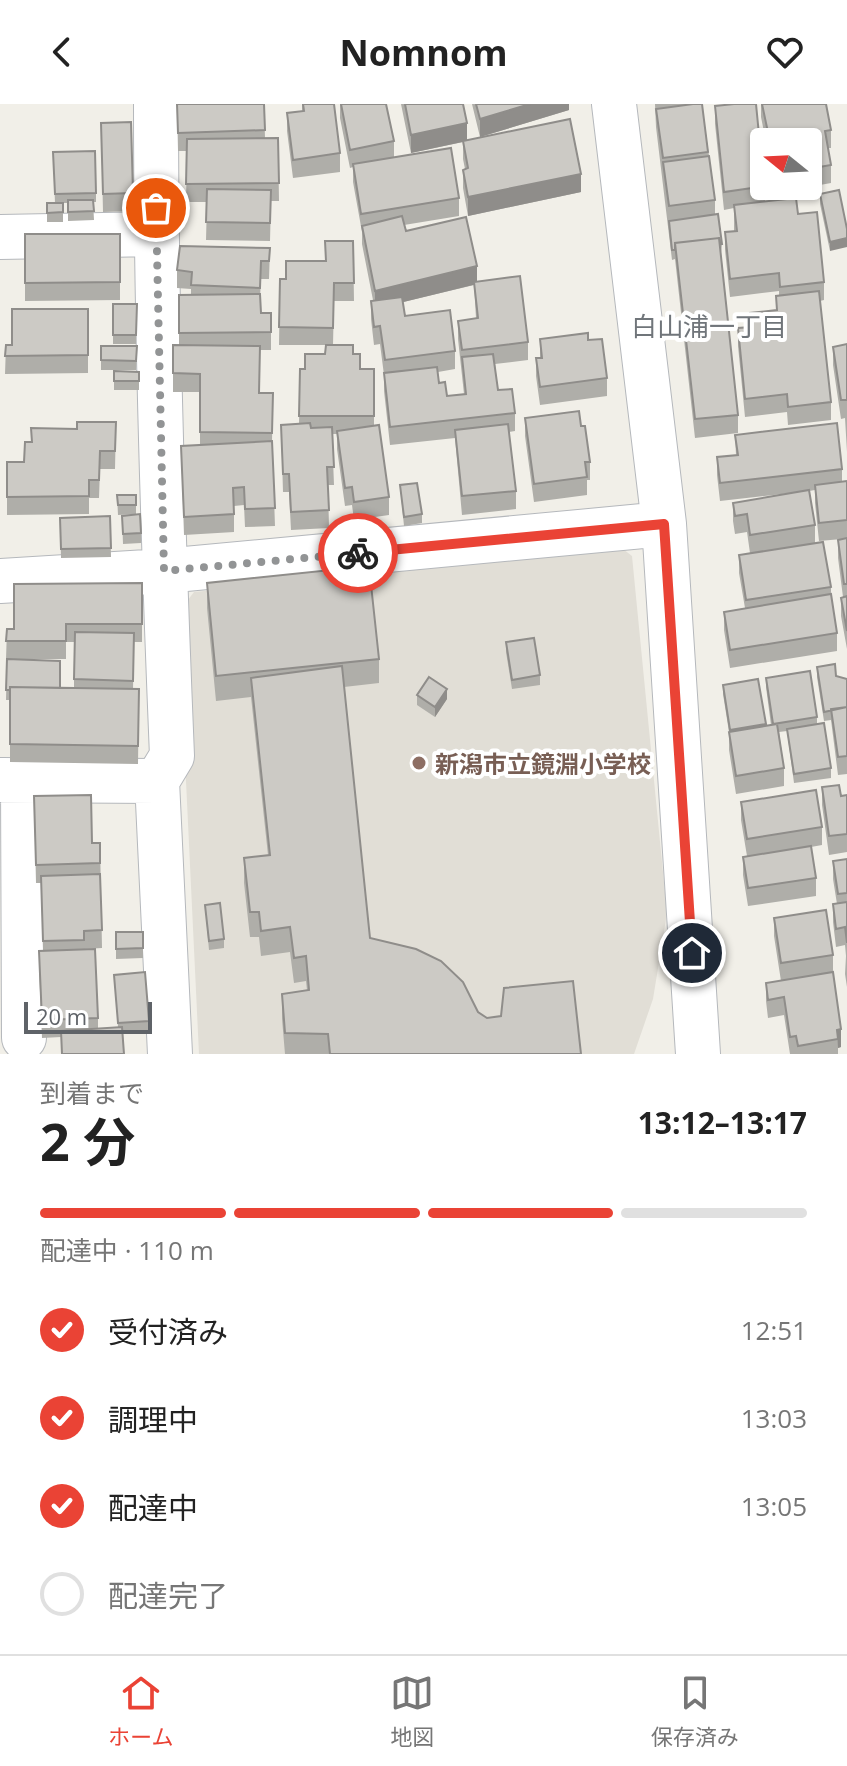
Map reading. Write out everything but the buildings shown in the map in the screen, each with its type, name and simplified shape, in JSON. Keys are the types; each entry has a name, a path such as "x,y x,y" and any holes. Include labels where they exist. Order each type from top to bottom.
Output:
{"street":[{"path":"156,104 164,571 172,756 157,781 170,1054"},
{"path":"614,104 664,524 698,1054"},
{"path":"0,237 156,234"},
{"path":"0,581 164,571 664,524"},
{"path":"24,1038 11,780 157,781"}],"shaded area":[{"name":"新潟市立鏡淵小学校","path":"623,549 632,556 667,913 653,999 634,1054 199,1054 178,613 194,592"}],"way so far":[{"path":"156,208 164,571 358,553"}],"place":[{"name":"新潟市立鏡淵小学校","path":"419,763"}],"district":[{"name":"白山浦一丁目","path":"709,326"}],"route":[{"path":"358,553 664,524 692,953"}]}
